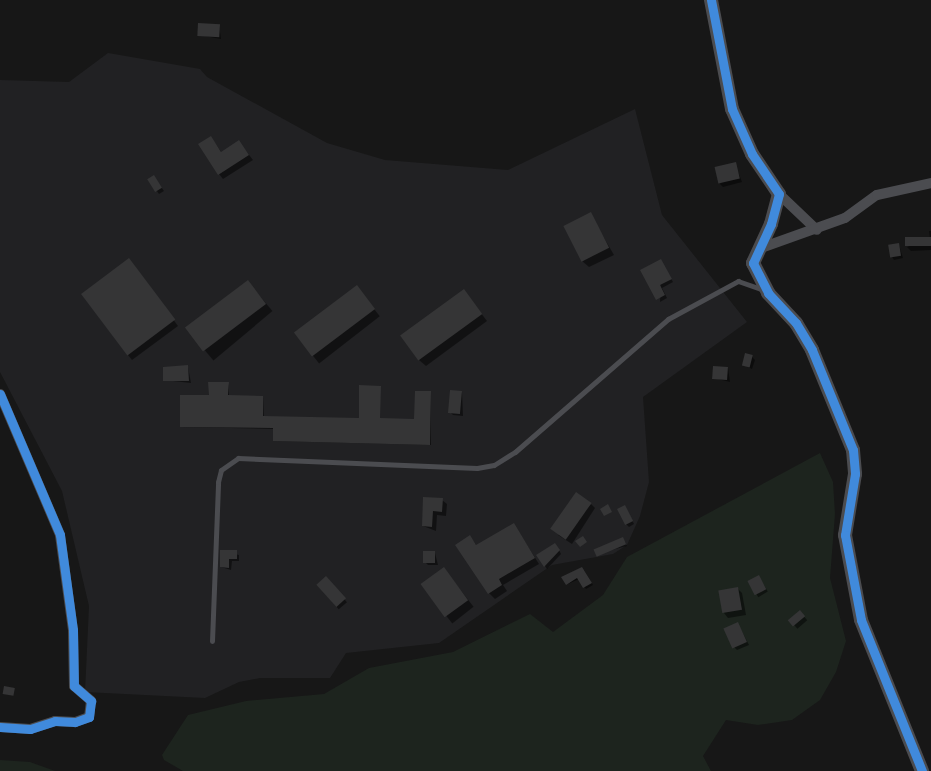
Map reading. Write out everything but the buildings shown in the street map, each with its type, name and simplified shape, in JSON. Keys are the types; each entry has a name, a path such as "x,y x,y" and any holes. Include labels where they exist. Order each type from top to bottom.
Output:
{"street":[{"path":"711,0 732,109 752,154 778,194 817,230"},
{"path":"761,248 817,230 845,218 877,195 931,183"},
{"path":"778,194 761,248 753,263 768,293 796,323 812,350 853,450 855,474 845,535 861,620 922,771"},
{"path":"0,394 60,536 73,630 74,686 91,701 89,717 75,722 55,721 30,729 0,727"}],"lane":[{"path":"212,641 218,482 221,470 238,458 477,468 494,465 534,436 668,319 738,281 768,293"}],"shaded area":[{"path":"108,53 200,69 207,77 327,143 385,160 508,170 635,109 662,215 747,322 643,397 649,482 640,516 627,545 613,554 552,565 439,643 346,653 330,678 260,678 239,682 205,698 85,692 89,606 62,491 0,372 0,80 69,82"},
{"path":"820,453 833,482 835,514 830,578 846,641 836,672 820,700 792,720 758,725 726,720 703,756 711,771 183,771 164,760 162,755 188,715 246,701 324,694 369,668 453,652 530,614 553,632 603,595 627,557"},
{"path":"0,760 30,762 55,771 0,771"}],"cycle path":[{"path":"711,0 732,109 752,154 779,194 771,224 753,263 768,293 796,323 812,350 853,450 855,474 845,535 861,620 922,771"},
{"path":"0,394 60,535 73,630 74,686 91,701 89,717 75,722 55,721 30,729 0,727"}]}
